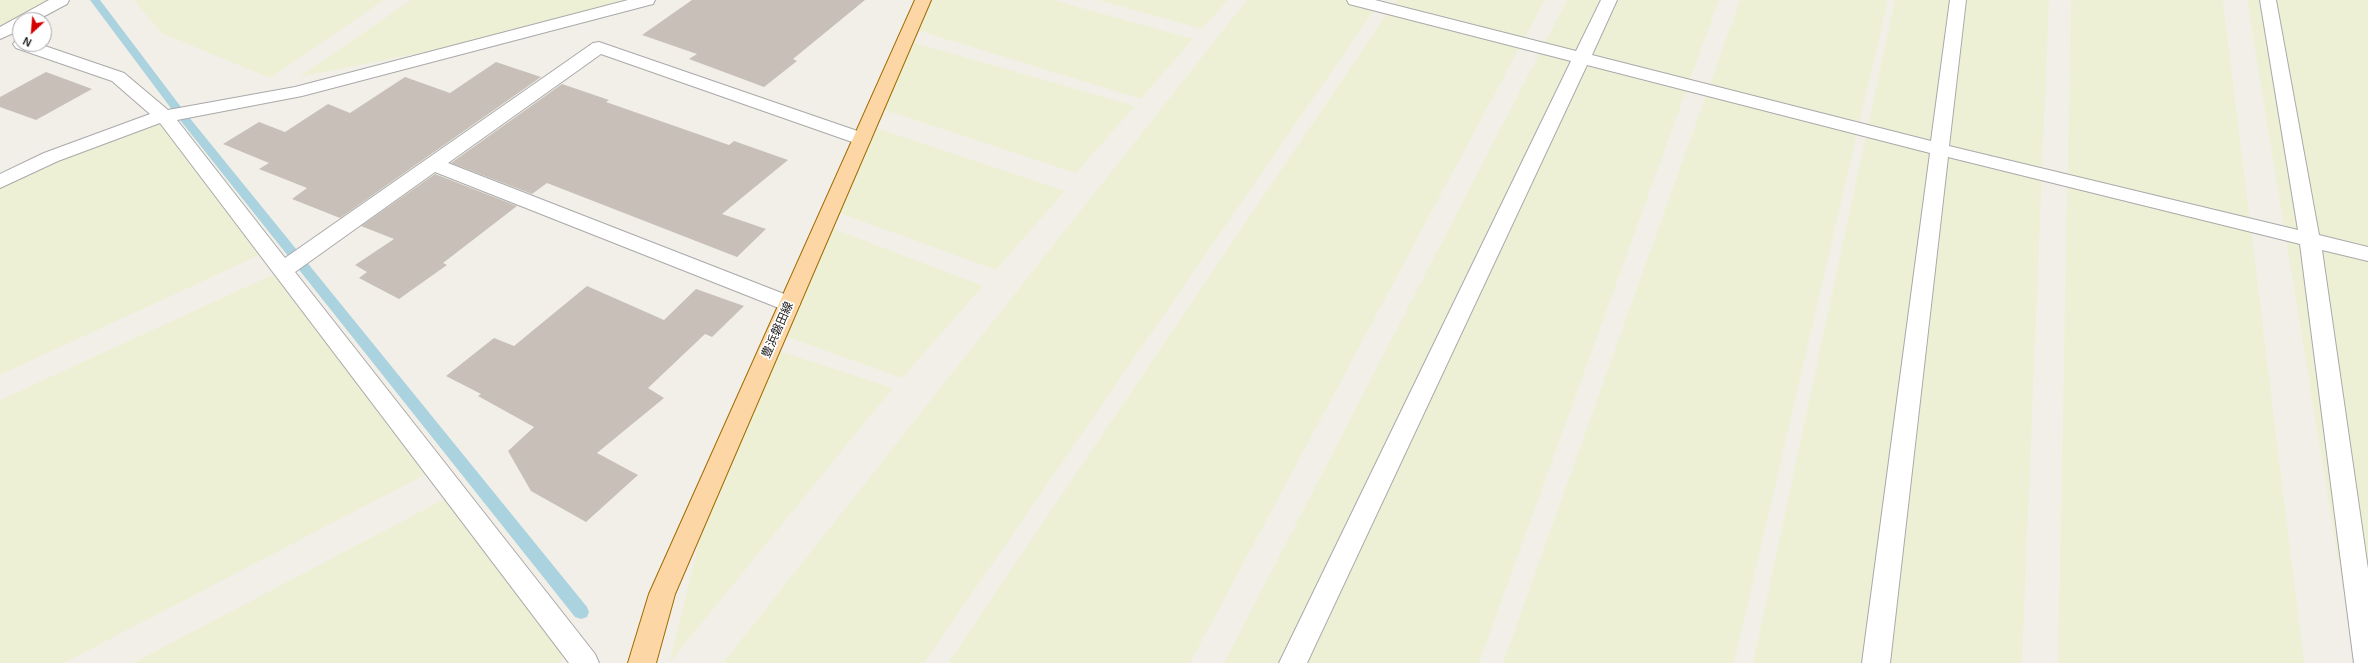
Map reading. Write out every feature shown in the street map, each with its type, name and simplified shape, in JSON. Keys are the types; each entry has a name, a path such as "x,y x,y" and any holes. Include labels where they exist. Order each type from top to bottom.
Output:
{"main road":[{"name":"豊浜磐田線","path":"642,663 662,594 923,0"}],"street":[{"path":"40,12 61,0"},
{"path":"0,182 51,157 151,119 296,92 647,0"},
{"path":"1355,0 1938,149 2368,254"},
{"path":"1293,663 1609,0"},
{"path":"1876,663 1938,149 1958,0"},
{"path":"2268,0 2310,240 2368,663"},
{"path":"0,35 12,28"},
{"path":"0,35 12,40"},
{"path":"283,270 599,47 862,139"},
{"path":"45,52 118,76 164,116 585,663"},
{"path":"433,164 789,304"}],"green space":[{"path":"0,0 61,0 36,12 12,12 12,26 0,34"},
{"path":"134,0 384,0 270,78 161,33"},
{"path":"411,0 647,0 521,33 299,77"},
{"path":"919,0 1053,0 1193,39 1141,99 910,28"},
{"path":"1098,0 1228,0 1202,29"},
{"path":"1247,0 1381,0 924,663 723,663"},
{"path":"1396,0 1545,0 1190,663 948,663"},
{"path":"1567,0 1719,0 1479,663 1224,663"},
{"path":"1740,0 1888,0 1734,663 1503,663"},
{"path":"1895,0 2049,0 2022,663 1753,663"},
{"path":"2071,0 2223,0 2304,663 2058,663"},
{"path":"2247,0 2368,0 2368,663 2355,663"},
{"path":"905,40 1135,106 1076,173 875,107"},
{"path":"164,116 268,251 0,375 0,182"},
{"path":"868,125 1065,191 996,270 831,210"},
{"path":"824,225 983,286 902,378 776,333"},
{"path":"283,270 436,469 64,663 0,663 0,400"},
{"path":"770,348 893,388 670,662 716,470"},
{"path":"454,494 568,642 561,663 133,663"}],"building":[{"path":"692,0 865,0 793,59 797,61 764,87 689,59 697,54 642,35"},
{"path":"496,62 541,77 340,218 292,199 307,188 259,169 269,163 223,144 259,122 285,132 328,104 350,113 405,77 450,93"},
{"path":"46,72 92,89 36,120 0,107 0,97"},
{"path":"562,84 609,100 606,102 729,145 734,141 788,160 722,214 766,229 737,257 547,183 532,194 451,163"},
{"path":"435,174 517,206 443,263 447,265 399,299 359,278 367,272 355,265 394,239 361,226"},
{"path":"587,286 664,320 696,289 744,306 712,337 705,334 648,388 664,398 597,453 638,475 586,522 531,491 508,451 534,427 478,396 481,394 446,376 494,338 514,346"}],"waterway":[{"path":"95,0 180,113 581,612"}]}
